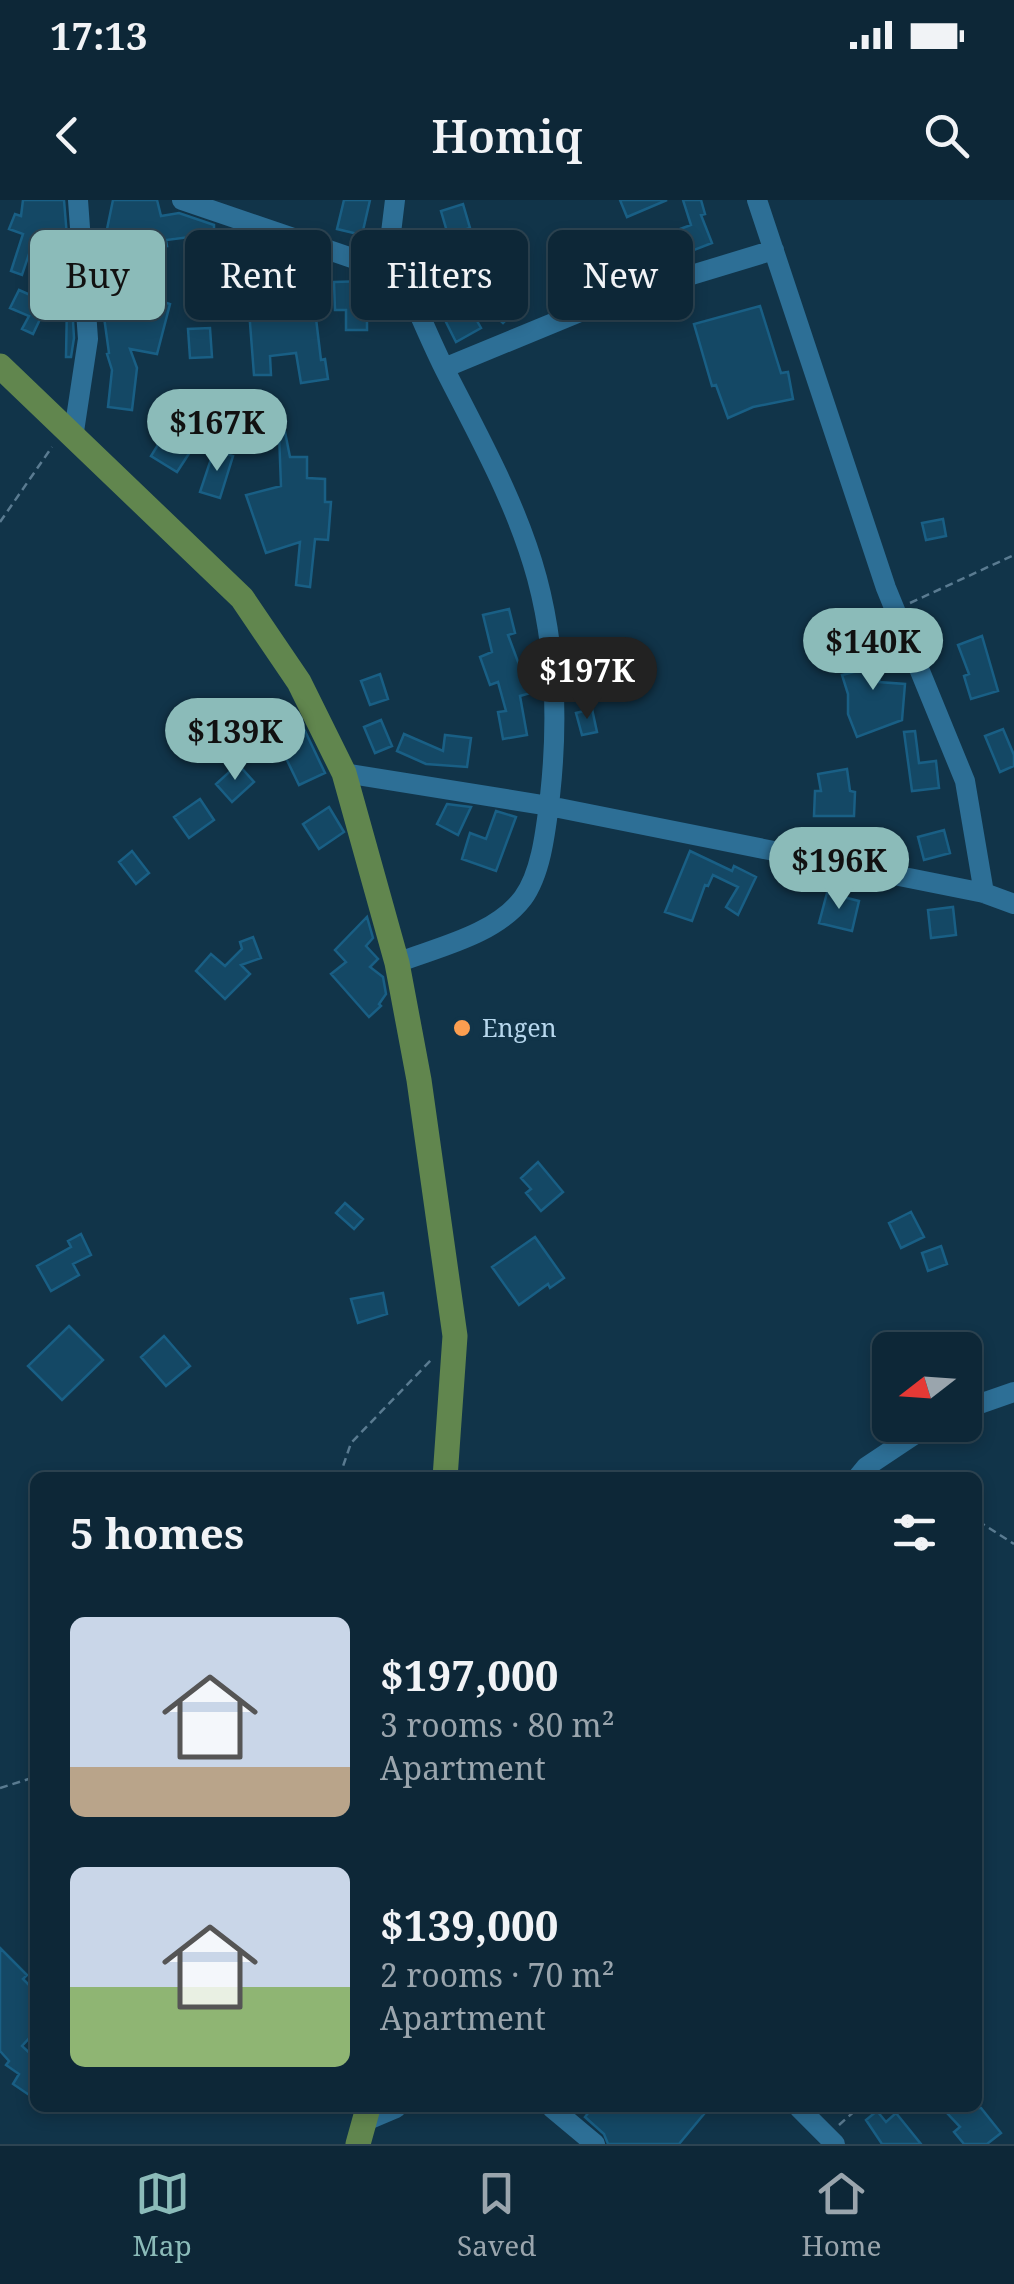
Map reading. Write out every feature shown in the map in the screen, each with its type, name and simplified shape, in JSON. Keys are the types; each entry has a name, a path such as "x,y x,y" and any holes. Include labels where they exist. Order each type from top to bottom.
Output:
{"main road":[{"path":"0,366 242,598 299,682 344,772 397,963 413,1040 455,1336 445,1472"}],"street":[{"path":"69,434 88,339 78,200"},
{"path":"182,200 351,258"},
{"path":"391,230 395,200"},
{"path":"758,200 895,610 965,782 984,893"},
{"path":"444,368 609,300 774,250"},
{"path":"397,963 495,923 524,897 535,875 549,806 555,702 551,647 537,577 488,449 423,320"},
{"path":"344,772 549,806 984,893 1014,904"},
{"path":"982,1403 1014,1392"},
{"path":"862,1472 903,1442"},
{"path":"363,2125 388,2112"},
{"path":"557,2112 595,2144"},
{"path":"802,2112 831,2140"}],"path":[{"path":"0,522 69,434"},
{"path":"895,610 1014,555"},
{"path":"342,1472 350,1443 455,1336"},
{"path":"982,1524 1014,1544"},
{"path":"0,1788 30,1779"},
{"path":"831,2140 855,2112"}],"building":[{"path":"23,200 64,200 66,230 30,230 30,251 22,275 11,271 23,234 9,229 15,214 21,216"},
{"path":"113,200 157,200 161,216 179,213 214,225 214,230 185,230 185,238 166,240 165,246 165,230 107,230"},
{"path":"344,200 370,200 363,230 337,229"},
{"path":"620,200 667,200 627,217"},
{"path":"683,200 701,200 705,214 701,215 712,243 693,250 693,230 680,229 691,225"},
{"path":"463,204 470,228 447,230 441,211"},
{"path":"351,281 351,320 367,320 367,330 346,330 346,310 335,310 334,282"},
{"path":"19,290 30,295 30,320 40,320 33,334 22,329 29,316 10,308"},
{"path":"165,302 170,304 157,354 130,349 137,368 132,410 108,407 112,370 104,320 165,320"},
{"path":"760,306 781,373 788,372 793,399 753,407 728,418 716,385 712,386 694,324"},
{"path":"67,320 73,320 71,357 66,357"},
{"path":"250,320 316,320 321,360 325,359 328,379 301,383 296,353 270,356 271,375 254,375"},
{"path":"445,320 477,320 481,328 456,342"},
{"path":"210,328 212,357 190,358 188,329"},
{"path":"285,432 290,457 307,457 307,478 325,479 325,502 331,502 328,540 315,539 310,587 296,585 300,542 266,553 246,495 281,486 279,433"},
{"path":"164,435 190,452 177,472 151,456"},
{"path":"214,450 233,456 220,498 200,492"},
{"path":"943,519 946,536 926,540 922,523"},
{"path":"509,609 515,633 508,635 524,678 529,677 534,692 520,696 527,735 503,739 498,712 506,711 498,682 490,685 480,657 492,652 483,615"},
{"path":"855,620 860,638 844,643 838,625"},
{"path":"982,636 998,691 971,699 964,676 969,674 958,645"},
{"path":"864,640 887,645 879,682 905,684 902,720 857,737 848,714 848,694 842,675 858,671"},
{"path":"380,674 388,699 370,705 361,681"},
{"path":"592,709 597,732 582,735 576,713"},
{"path":"296,712 325,773 299,785 284,754 272,743"},
{"path":"381,720 392,746 375,753 364,727"},
{"path":"1003,729 1014,755 1014,766 1000,772 985,736"},
{"path":"915,731 919,763 936,761 939,788 912,791 904,732"},
{"path":"404,734 443,751 445,735 471,738 467,767 426,764 397,751"},
{"path":"238,764 254,782 232,802 216,784"},
{"path":"847,769 850,791 855,792 854,816 814,816 815,791 821,791 818,774"},
{"path":"200,799 214,820 189,838 174,817"},
{"path":"447,804 471,807 458,835 437,824"},
{"path":"329,807 344,832 319,849 303,824"},
{"path":"496,811 516,817 496,871 462,859 470,833 486,839"},
{"path":"944,830 950,853 924,860 918,837"},
{"path":"132,851 149,873 136,884 119,862"},
{"path":"690,851 732,871 734,866 756,877 738,915 726,907 738,887 713,875 705,885 692,921 665,912"},
{"path":"827,893 859,901 852,931 819,923"},
{"path":"953,907 956,935 931,938 928,910"},
{"path":"367,917 373,938 366,946 378,959 370,967 383,977 386,994 381,1006 369,1017 331,974 346,962 335,950"},
{"path":"253,937 261,958 241,965 250,974 225,999 196,971 211,954 225,966 242,949 240,942"},
{"path":"538,1162 563,1192 541,1211 526,1193 531,1189 521,1178"},
{"path":"345,1203 363,1219 354,1229 336,1213"},
{"path":"911,1212 924,1237 901,1248 889,1223"},
{"path":"81,1234 91,1255 73,1264 79,1275 51,1291 37,1266 71,1247 68,1241"},
{"path":"535,1237 564,1278 550,1288 548,1284 519,1305 492,1267"},
{"path":"941,1246 947,1264 928,1271 922,1253"},
{"path":"383,1293 387,1314 358,1323 351,1299"},
{"path":"69,1326 103,1360 62,1400 28,1366"},
{"path":"164,1336 190,1366 166,1386 141,1357"},
{"path":"0,1948 27,1975 23,1979 30,1986 30,2037 22,2046 30,2053 30,2096 13,2084 19,2074 6,2065 9,2061 0,2051"},
{"path":"982,2109 1001,2133 987,2144 964,2144 954,2132 960,2127 948,2114"},
{"path":"589,2112 704,2114 679,2144 608,2144 604,2134 585,2117"},
{"path":"878,2112 886,2122 896,2113 921,2144 882,2144 866,2120"}],"place":[{"name":"Engen","path":"462,1028"}]}
